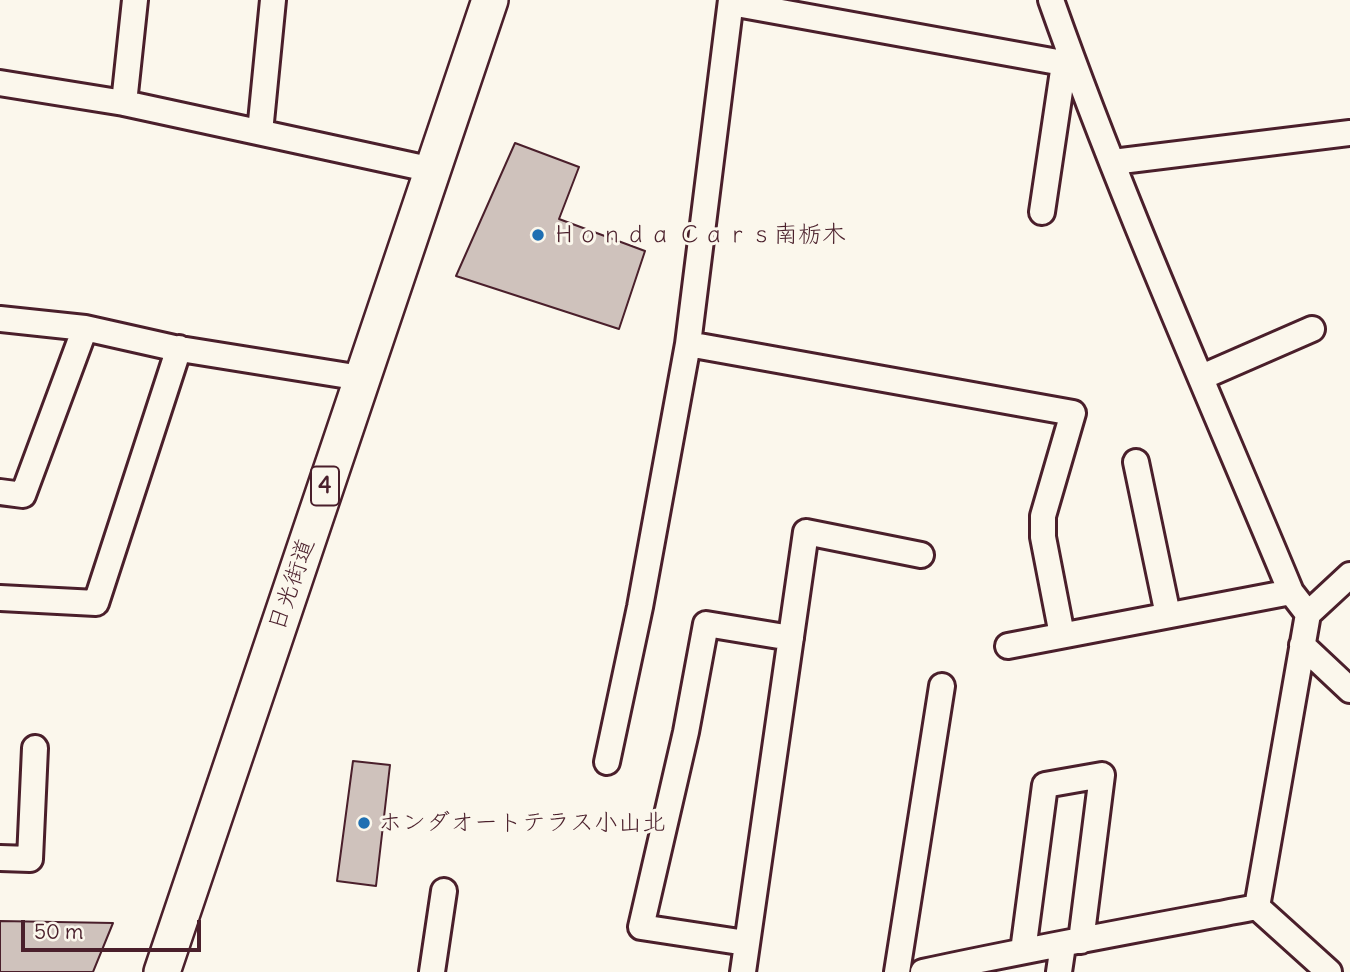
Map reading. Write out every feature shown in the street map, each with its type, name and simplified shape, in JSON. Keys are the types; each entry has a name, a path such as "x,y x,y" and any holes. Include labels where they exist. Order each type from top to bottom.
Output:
{"highway":[{"name":"日光街道","path":"162,972 490,0"}],"street":[{"path":"124,103 135,0"},
{"path":"260,132 273,0"},
{"path":"1051,0 1069,64 1113,162 1291,592 1308,614"},
{"path":"607,762 640,607 688,344 731,1 1069,64"},
{"path":"1042,212 1069,64"},
{"path":"0,83 124,103 433,170"},
{"path":"1113,162 1350,133"},
{"path":"0,319 85,328 179,348 361,378"},
{"path":"0,492 23,495 85,328"},
{"path":"1202,377 1312,329"},
{"path":"688,344 1073,413 1043,516 1043,537 1062,635"},
{"path":"0,598 96,603 179,348"},
{"path":"1136,462 1168,615"},
{"path":"743,972 806,532 921,555"},
{"path":"1257,907 1308,614 1350,575"},
{"path":"1008,646 1291,592"},
{"path":"746,943 641,927 686,732 706,624 791,638"},
{"path":"1303,645 1350,690"},
{"path":"897,972 942,686"},
{"path":"0,858 30,859 35,748"},
{"path":"1009,959 1045,785 1102,775 1072,943 1059,972"},
{"path":"432,972 444,891"},
{"path":"923,972 1009,959 1072,943 1257,907"},
{"path":"1257,907 1329,972"}],"building":[{"name":"Ｈｏｎｄａ Ｃａｒｓ南栃木","path":"515,143 579,167 559,219 645,251 619,329 456,276"},
{"name":"ホンダオートテラス小山北","path":"353,761 390,765 376,886 337,881"},
{"path":"0,921 113,923 93,972 0,972"}],"place":[{"name":"Ｈｏｎｄａ Ｃａｒｓ南栃木","path":"538,235"},
{"name":"ホンダオートテラス小山北","path":"364,823"}]}
